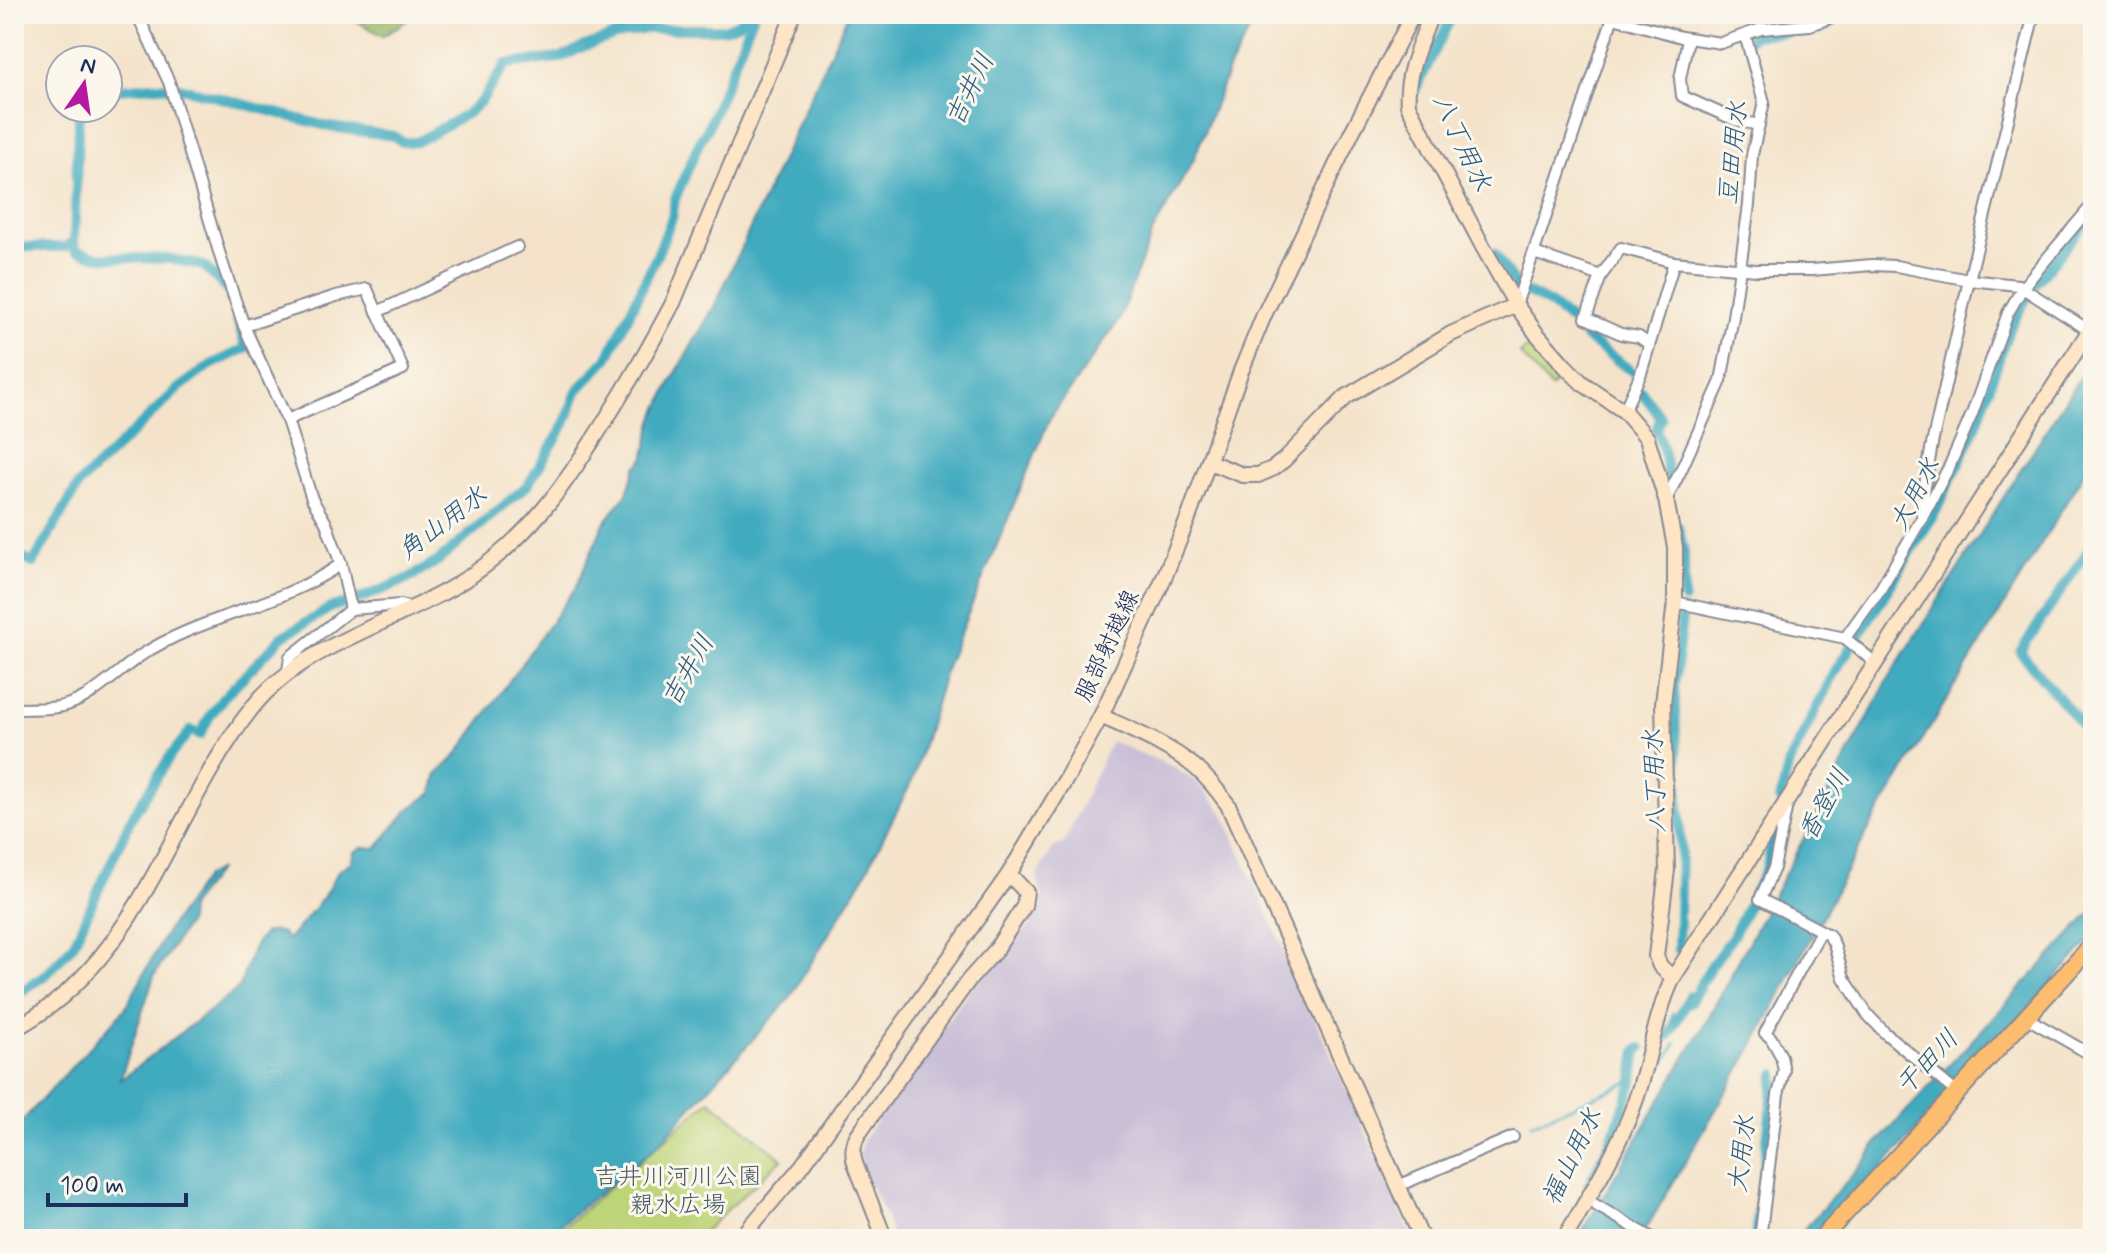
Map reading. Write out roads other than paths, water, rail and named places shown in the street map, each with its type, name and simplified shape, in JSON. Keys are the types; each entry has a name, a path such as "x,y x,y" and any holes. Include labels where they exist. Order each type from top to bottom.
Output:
{"main road":[{"path":"1821,1239 2093,944"}],"street":[{"path":"137,14 169,82 244,326 287,420 312,499 326,523 341,564 351,609"},
{"path":"14,1029 59,1001 111,945 238,729 253,707 288,671 318,653 414,608 491,563 552,500 578,465 673,303 794,14"},
{"name":"服部射越線","path":"740,1239 802,1166 1009,874 1101,716 1161,585 1264,315 1413,14"},
{"path":"1431,14 1410,75 1408,105 1516,305 1573,375 1624,411 1647,438 1666,500 1675,547 1675,602 1663,703 1667,870 1656,956 1660,966 1673,978"},
{"path":"1209,462 1243,475 1258,475 1272,469 1346,397 1451,334 1516,305 1614,16 1688,39 1721,43 1761,29 1810,25 1841,14"},
{"path":"1922,518 1932,444 2034,14"},
{"path":"1666,500 1721,381 1741,269 1752,155 1764,102 1745,35"},
{"path":"1688,39 1680,79 1682,96 1735,120 1759,125"},
{"path":"1850,643 1950,465 2008,313 2093,204"},
{"path":"377,312 517,247"},
{"path":"1564,1239 1590,1202 1624,1129 1635,1102 1662,1001 1673,978 1874,662 2092,329 2018,285 1969,280 1896,266 1741,269 1674,262 1621,248 1601,276 1586,318 1621,334 1639,337 1649,344"},
{"path":"1534,253 1601,276"},
{"path":"1624,411 1641,373 1674,262"},
{"path":"244,326 367,289 403,369 287,420"},
{"path":"14,709 63,707 81,700 164,642 319,579 341,564"},
{"path":"1675,602 1850,643 1874,662"},
{"path":"288,671 290,657 351,609 401,605 414,608"},
{"path":"1101,716 1172,751 1196,768 1228,805 1422,1239"},
{"path":"1788,799 1774,868 1760,899 1829,935 1844,978 1867,1014 1885,1033 1956,1092"},
{"path":"885,1239 855,1163 853,1155 857,1136 968,981 995,951 1024,906 1026,892 1009,874"},
{"path":"1760,1239 1778,1095 1784,1071 1781,1056 1765,1033 1820,930"},
{"path":"2027,1018 2093,1056"},
{"path":"1398,1186 1513,1137"},
{"path":"1590,1202 1651,1237"}],"water":[{"name":"吉井川","path":"848,14 1259,14 1229,68 1193,161 1152,233 1119,320 1050,418 947,664 913,779 864,876 790,998 655,1148 545,1239 14,1239 14,1130 124,1010 167,931 206,876 219,869 190,906 189,921 154,976 120,1080 239,988 258,940 270,932 281,932 287,939 293,934 323,898 339,870 351,862 354,852 363,847 376,848 409,809 432,793 437,774 456,756 576,587 603,525 627,493 636,467 644,459 653,421 672,380 715,305"},
{"name":"香登川","path":"2093,356 2093,458 1871,825 1751,1050 1640,1239 1578,1239 1705,1024 1889,678"},
{"path":"2093,910 2093,937 1817,1239 1795,1239 1867,1159 1874,1146"}],"waterway":[{"path":"124,89 179,87 330,127 394,136 402,142 417,142 468,113 482,100 506,64 560,58 616,35 645,29 723,29 752,14"},
{"name":"角山用水","path":"14,997 48,973 73,945 132,817 171,755 191,730 200,735 223,698 282,637 332,607 408,579 438,561 528,485 565,424 577,391 607,359 623,327 657,255 672,218 675,199 754,14"},
{"name":"八丁用水","path":"1413,102 1411,99 1453,14"},
{"name":"豆田用水","path":"1750,39 1753,35 1820,29 1829,25"},
{"path":"78,124 75,250 99,257 171,259 204,266 229,292 231,300"},
{"name":"大用水","path":"1780,800 1789,763 1835,671 1935,513 1976,427 2009,329 2033,287 2093,213"},
{"name":"角山用水","path":"14,247 65,247 74,240"},
{"name":"八丁用水","path":"1494,253 1516,286"},
{"name":"八丁用水","path":"1528,293 1547,302 1575,324 1586,338 1637,375"},
{"path":"14,554 33,563 79,484 180,387 211,365 246,348 237,319"},
{"name":"八丁用水","path":"1641,391 1661,418 1656,429 1670,484"},
{"name":"八丁用水","path":"1678,527 1684,552 1684,599"},
{"path":"2093,543 2020,652 2093,738"},
{"name":"八丁用水","path":"1678,949 1681,853 1674,686 1683,611"},
{"name":"大用水","path":"1690,1003 1733,936 1767,867 1774,833"},
{"name":"大用水","path":"1699,987 1704,990"},
{"name":"福山用水","path":"1668,1036 1690,995"},
{"path":"1673,1013 1673,1022"},
{"path":"1662,1068 1676,1043"},
{"name":"福山用水","path":"1588,1186 1632,1086 1637,1050 1641,1048"},
{"name":"大用水","path":"1755,1239 1775,1074"},
{"path":"1531,1124 1636,1081"}],"water label":[{"name":"干田川","path":"1928,1063"}],"park label":[{"name":"吉井川河川公園 親水広場","path":"678,1191"}]}
